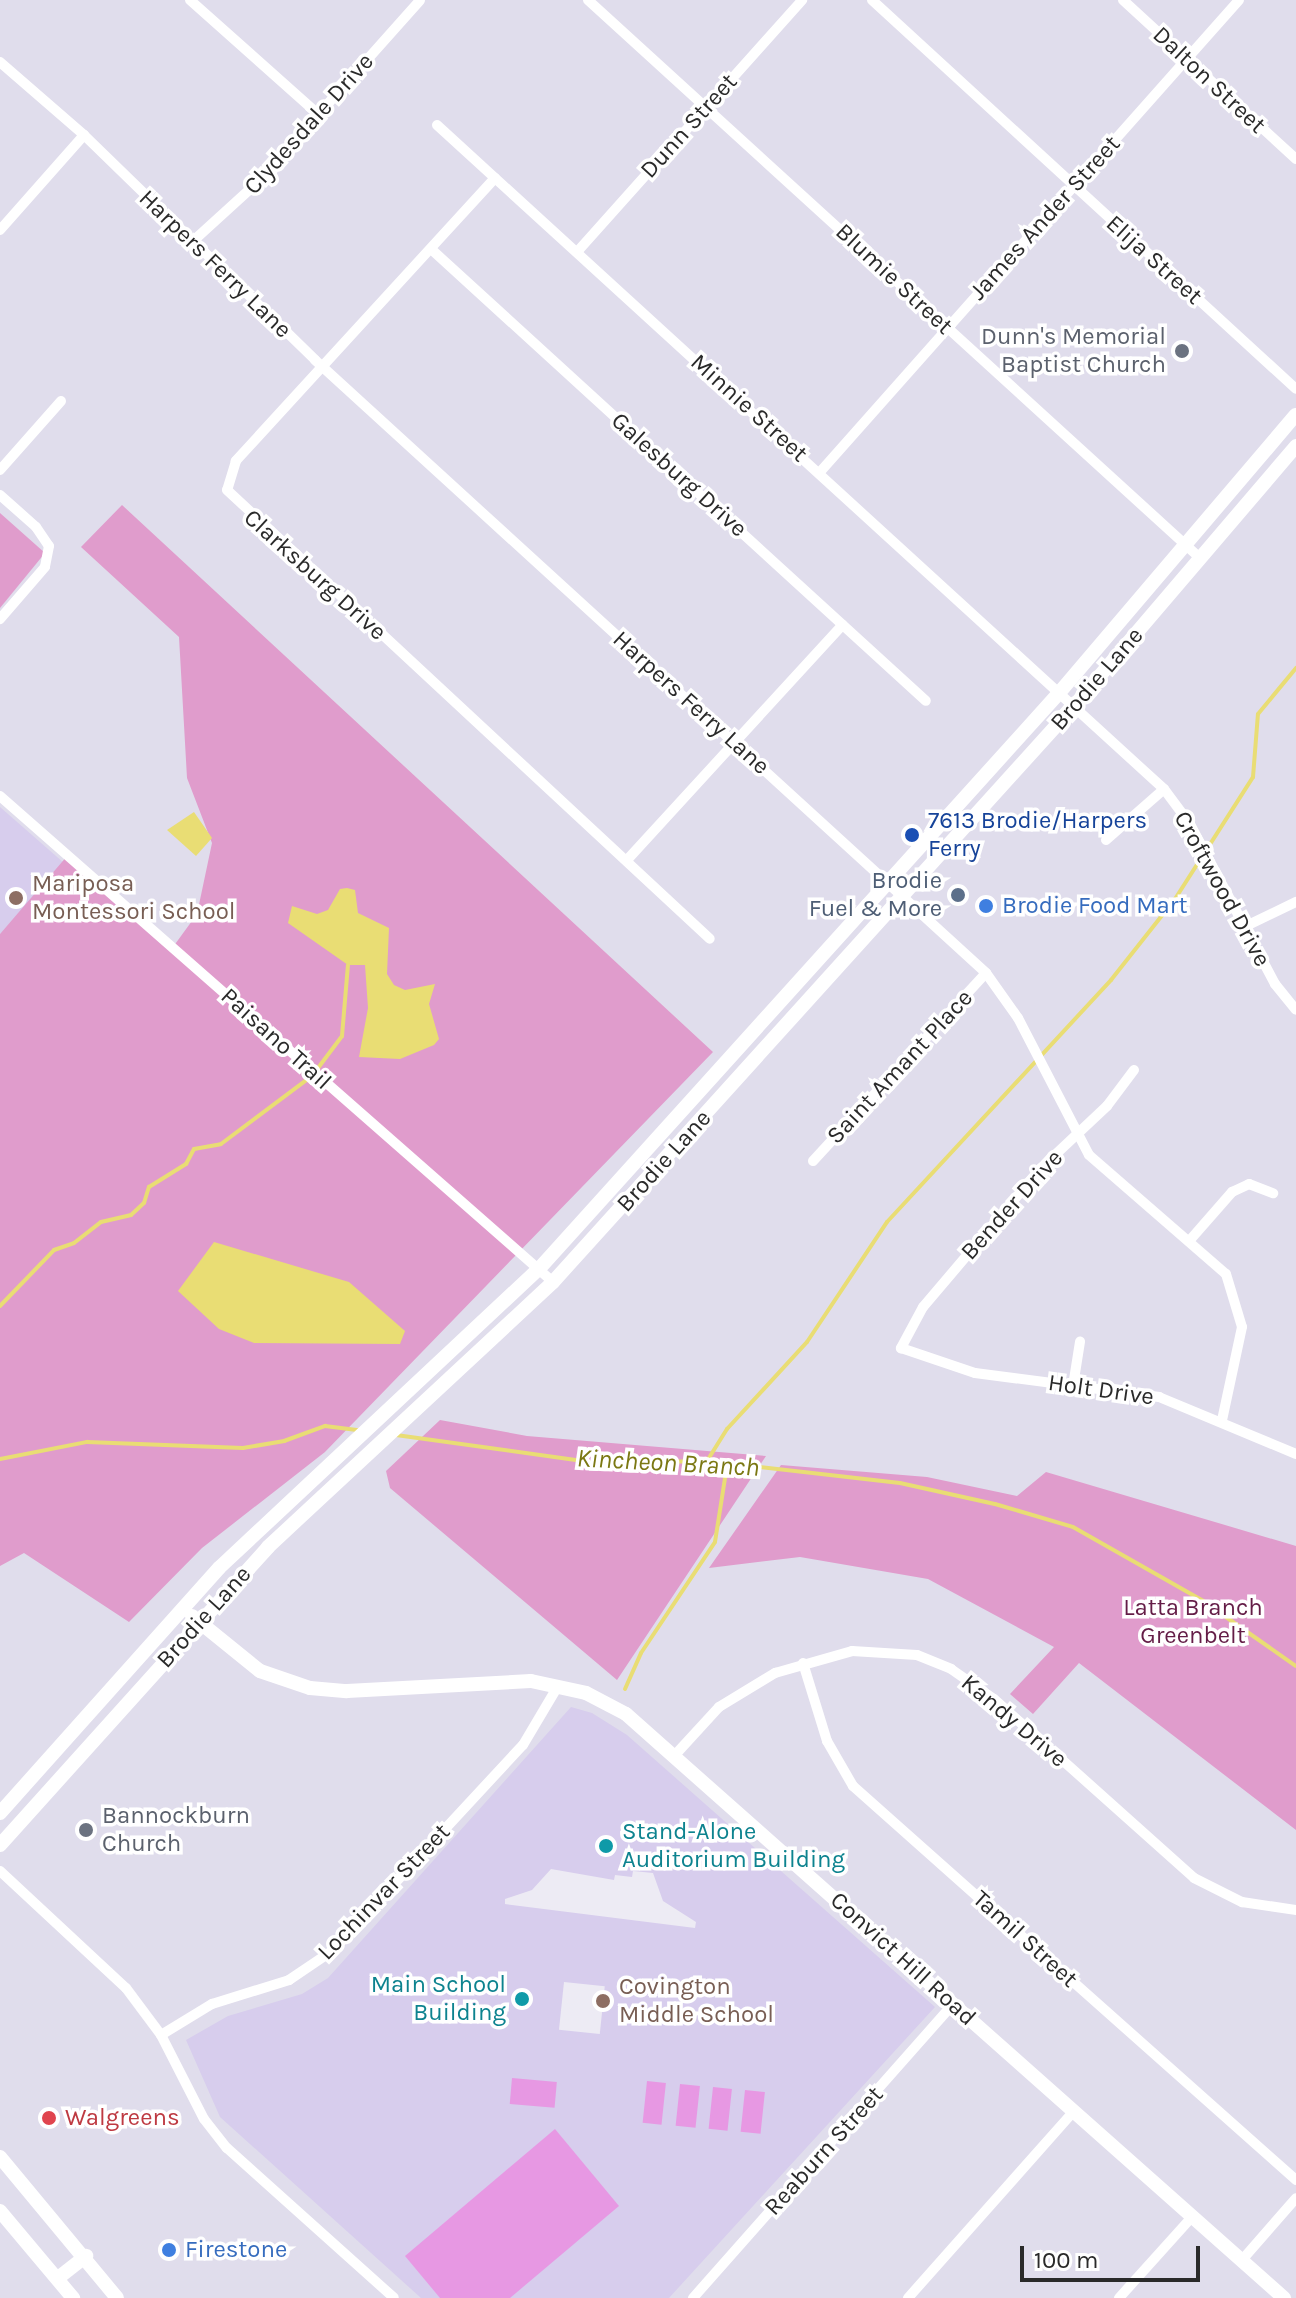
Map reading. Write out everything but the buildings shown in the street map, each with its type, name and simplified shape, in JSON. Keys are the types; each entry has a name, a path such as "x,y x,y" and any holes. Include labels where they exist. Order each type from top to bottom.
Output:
{"main road":[{"name":"Brodie Lane","path":"0,1813 183,1608 297,1496 538,1270 1059,693 1296,415"},
{"name":"Brodie Lane","path":"0,1845 199,1622 317,1500 553,1282 1074,706 1296,446"},
{"name":"Convict Hill Road","path":"183,1608 260,1671 310,1688 347,1691 518,1680 558,1686 615,1707 675,1755 1284,2298"},
{"path":"0,2157 86,2256 117,2298"},
{"path":"0,2211 73,2298"},
{"path":"58,2278 86,2256"}],"street":[{"path":"190,0 318,114"},
{"name":"Clydesdale Drive","path":"192,242 248,192 420,0"},
{"name":"Blumie Street","path":"588,0 1200,558"},
{"name":"Dunn Street","path":"577,252 802,0"},
{"name":"Elija Street","path":"872,0 1296,389"},
{"name":"Dalton Street","path":"1123,0 1296,159"},
{"name":"James Ander Street","path":"820,472 1239,0"},
{"name":"Harpers Ferry Lane","path":"0,62 84,135 323,367 986,973 1030,1040 1078,1135 1108,1176 1190,1240 1226,1274 1240,1312 1240,1349 1222,1420"},
{"name":"Minnie Street","path":"437,125 1074,706"},
{"path":"0,230 84,135"},
{"name":"Clarksburg Drive","path":"495,178 231,467 230,498 710,939"},
{"name":"Galesburg Drive","path":"431,249 926,701"},
{"path":"0,470 61,401"},
{"path":"0,495 36,527 49,546 45,567 0,619"},
{"path":"627,860 842,625"},
{"name":"Croftwood Drive","path":"1074,706 1164,789 1216,869 1275,984 1296,1010"},
{"path":"1106,840 1164,789"},
{"name":"Paisano Trail","path":"0,796 553,1282"},
{"path":"1244,927 1296,902"},
{"name":"Saint Amant Place","path":"813,1161 986,973"},
{"name":"Bender Drive","path":"901,1348 923,1307 1041,1168 1078,1135 1134,1070"},
{"path":"1190,1240 1232,1192 1249,1184 1273,1193"},
{"path":"1073,1386 1080,1342"},
{"name":"Holt Drive","path":"901,1348 961,1370 1159,1397 1222,1420 1296,1454"},
{"name":"Kandy Drive","path":"675,1755 739,1692 803,1663 880,1649 917,1655 951,1669 994,1699 1194,1878 1242,1902 1296,1910"},
{"name":"Tamil Street","path":"803,1663 827,1741 853,1786 1296,2180"},
{"name":"Lochinvar Street","path":"161,2035 212,2004 289,1980 332,1951 523,1745 558,1686"},
{"path":"0,1871 109,1970 161,2035 204,2119 227,2148 394,2298"},
{"name":"Reaburn Street","path":"693,2298 954,2003"},
{"path":"908,2298 1074,2111"},
{"path":"1242,2260 1296,2198"},
{"path":"1119,2298 1192,2217"}],"shaded area":[{"name":"Mariposa Montessori School","path":"0,807 64,863 0,934"},
{"path":"194,812 212,838 196,856 167,830"},
{"path":"340,889 355,890 358,913 389,928 387,974 394,985 405,990 435,984 429,1004 439,1039 434,1045 400,1059 359,1057 368,1008 365,965 348,965 288,923 292,906 317,914 328,910"},
{"path":"214,1242 349,1282 405,1331 400,1344 254,1343 219,1329 178,1291"},
{"name":"Covington Middle School","path":"571,1707 592,1713 627,1735 935,2007 669,2298 421,2298 220,2117 186,2040 228,2016 302,1994 328,1978"},
{"path":"551,1869 614,1880 615,1875 632,1877 633,1871 653,1873 663,1901 696,1922 695,1928 505,1904 505,1899 532,1890"},
{"path":"564,1982 605,1986 600,2034 559,2030"},
{"path":"512,2078 557,2082 555,2108 510,2104"},
{"path":"647,2081 666,2083 662,2125 643,2123"},
{"path":"680,2084 700,2086 696,2128 676,2126"},
{"path":"713,2087 732,2089 728,2131 709,2129"},
{"path":"745,2090 765,2092 761,2134 741,2132"},
{"path":"555,2129 619,2206 510,2298 440,2298 405,2256"}],"green space":[{"path":"122,505 713,1052 325,1452 202,1548 129,1622 24,1553 0,1566 0,934 68,855 173,947 197,914 212,843 187,778 179,637 81,547"},
{"path":"0,513 45,553 0,608"},
{"path":"440,1420 527,1436 766,1456 617,1680 390,1488 386,1471"},
{"name":"Latta Branch Greenbelt","path":"781,1465 927,1477 1017,1496 1046,1472 1296,1546 1296,1830 1079,1663 1033,1714 1010,1694 1054,1647 928,1579 800,1557 709,1568"}],"waterway":[{"path":"707,1461 727,1429 807,1342 887,1222 1111,980 1175,899 1253,777 1258,714 1296,668"},
{"path":"318,1068 342,1036 348,965"},
{"path":"0,1306 54,1250 74,1243 101,1222 131,1215 144,1203 149,1187 186,1164 194,1149 221,1144 308,1079"},
{"name":"Kincheon Branch","path":"0,1459 87,1442 243,1448 284,1441 325,1426 359,1430"},
{"name":"Kincheon Branch","path":"396,1435 597,1463 707,1461 900,1483 995,1504 1073,1527 1203,1601 1296,1666"},
{"path":"625,1689 641,1653 715,1542 727,1465"}],"place":[{"name":"Dunn's Memorial Baptist Church","path":"1182,351"},
{"name":"7613 Brodie/Harpers Ferry","path":"912,835"},
{"name":"Brodie Fuel & More","path":"958,895"},
{"name":"Mariposa Montessori School","path":"16,898"},
{"name":"Brodie Food Mart","path":"986,906"},
{"name":"Bannockburn Church","path":"86,1830"},
{"name":"Stand-Alone Auditorium Building","path":"606,1846"},
{"name":"Main School Building","path":"522,1999"},
{"name":"Covington Middle School","path":"603,2001"},
{"name":"Walgreens","path":"49,2118"},
{"name":"Firestone","path":"169,2250"}]}
